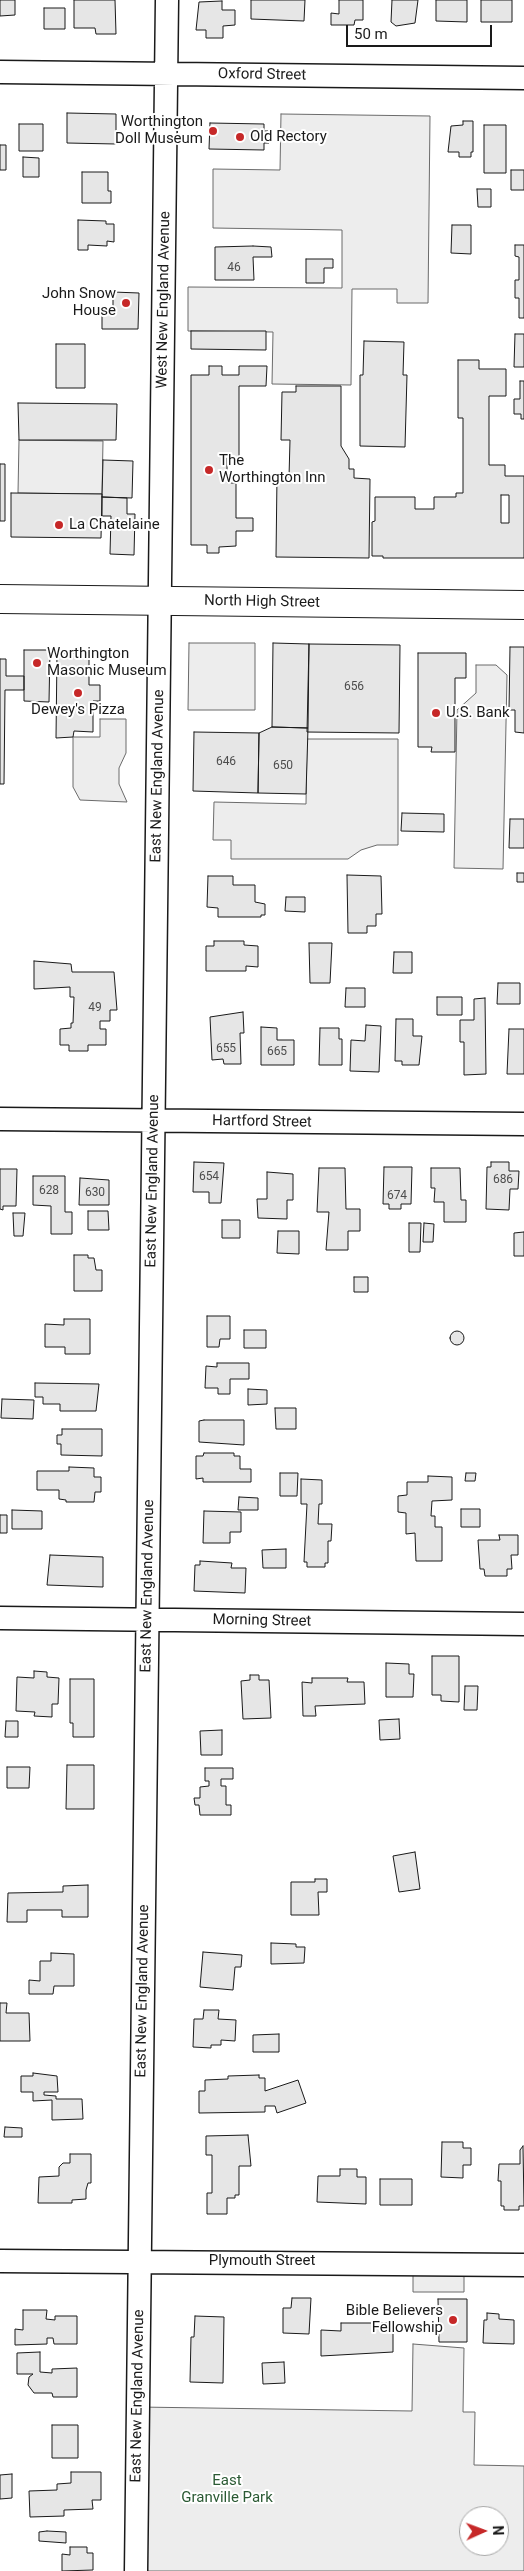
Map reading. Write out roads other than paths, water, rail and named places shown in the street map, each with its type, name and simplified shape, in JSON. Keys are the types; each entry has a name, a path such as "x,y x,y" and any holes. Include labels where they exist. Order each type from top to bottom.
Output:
{"main road":[{"name":"North High Street","path":"0,599 524,605"}],"street":[{"name":"West New England Avenue","path":"160,601 167,0"},
{"name":"Oxford Street","path":"0,72 524,78"},
{"name":"East New England Avenue","path":"136,2571 160,601"},
{"name":"Hartford Street","path":"0,1119 524,1124"},
{"name":"Morning Street","path":"0,1618 524,1624"},
{"name":"Plymouth Street","path":"0,2261 524,2265"}],"place":[{"name":"Worthington Doll Museum","path":"213,131"},
{"name":"Old Rectory","path":"240,137"},
{"name":"John Snow House","path":"126,303"},
{"name":"The Worthington Inn","path":"209,470"},
{"name":"La Chatelaine","path":"59,525"},
{"name":"Worthington Masonic Museum","path":"37,663"},
{"name":"Dewey's Pizza","path":"78,693"},
{"name":"U.S. Bank","path":"436,713"},
{"name":"Bible Believers Fellowship","path":"453,2320"}],"park label":[{"name":"East Granville Park","path":"227,2490"}]}
